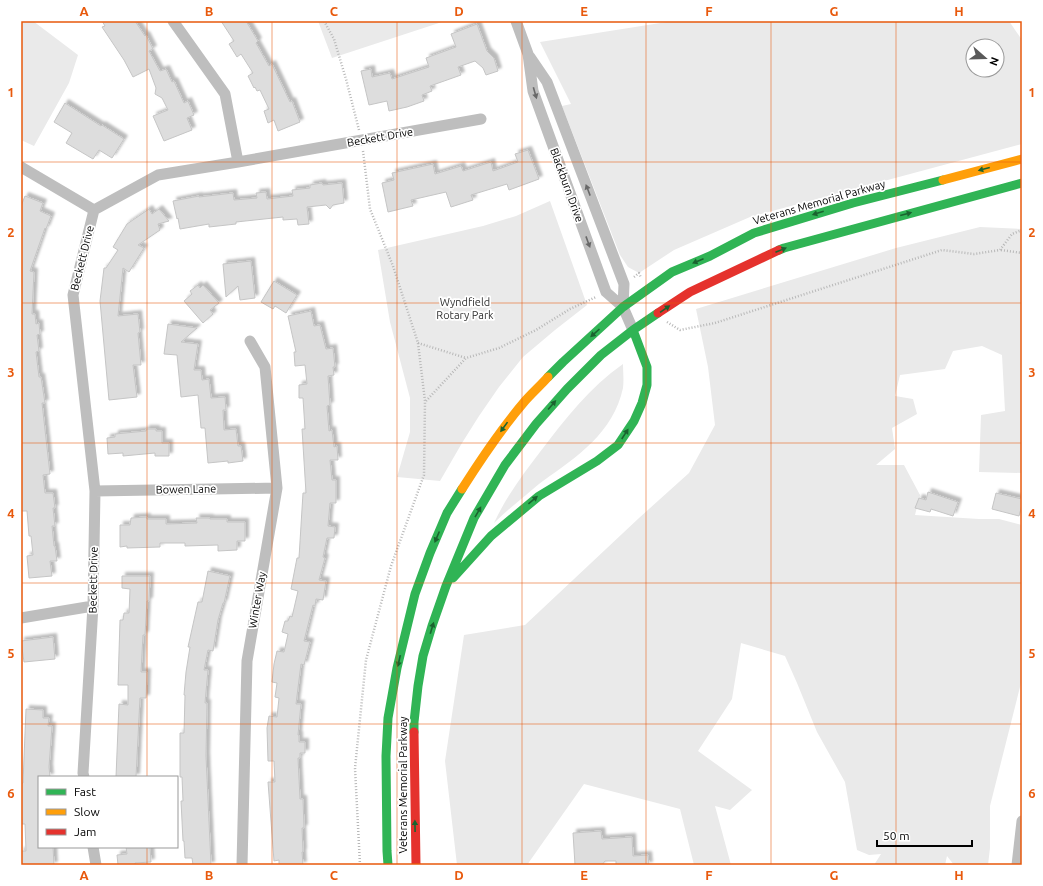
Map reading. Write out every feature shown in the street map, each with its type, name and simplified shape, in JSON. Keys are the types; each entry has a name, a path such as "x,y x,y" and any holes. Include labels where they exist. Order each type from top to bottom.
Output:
{"main road":[{"name":"Veterans Memorial Parkway","path":"388,865 386,756 388,718 397,668 415,594 447,513 479,462 507,423 526,400 563,362 623,307 672,272 710,256 754,232 853,202 1022,159"},
{"name":"Veterans Memorial Parkway","path":"416,865 414,722 418,686 432,626 446,586 474,518 505,465 536,424 567,389 601,355 633,330 690,292 784,248 1022,183"},
{"path":"446,586 491,536 539,496 597,460 618,445 634,421 642,403 647,385 647,367 633,330"}],"street":[{"path":"173,21 225,94 238,162"},
{"name":"Blackburn Drive","path":"516,21 528,54 533,91 606,292 623,307 633,330"},
{"name":"Blackburn Drive","path":"528,54 548,82 624,284 623,307"},
{"name":"Beckett Drive","path":"84,776 93,606 95,491 73,295 94,210 158,175 480,120"},
{"path":"21,167 94,210"},
{"name":"Winter Way","path":"242,865 247,661 277,488 265,367 250,341"},
{"name":"Bowen Lane","path":"95,491 277,488"},
{"path":"21,618 93,606"},
{"path":"1017,865 1022,821"},
{"path":"93,848 96,865"}],"path":[{"path":"324,21 334,39 362,141 370,209 393,266 418,343 425,401 424,475 391,566 366,660 355,768 360,865"},
{"path":"1000,250 1012,234 1022,230"},
{"path":"656,315 680,330 715,323 942,250 974,254 1000,250 1022,253"},
{"path":"624,284 639,273 646,291"},
{"path":"425,401 466,358 499,348 536,330 570,309 606,292"},
{"path":"418,343 466,358"}],"green space":[{"path":"21,21 33,21 78,55 69,83 34,146 21,140"},
{"path":"318,21 445,21 332,58"},
{"path":"673,21 1009,21 1022,40 1022,144 750,217 674,250 639,273 628,267 620,255 562,106 571,104 540,42"},
{"name":"Wyndfield Rotary Park","path":"550,201 587,305 523,357 499,387 479,416 440,481 397,477 410,432 410,398 390,322 378,250 483,226 516,216"},
{"path":"980,227 1022,229 1022,473 979,472 981,415 1005,411 1002,355 982,346 953,351 945,369 900,375 895,396 913,399 917,414 892,428 895,449 876,465 904,465 920,495 915,515 999,519 1022,525 1022,679 990,806 990,848 988,865 954,865 947,856 945,865 874,865 881,854 869,855 857,850 845,782 817,732 785,656 741,643 732,699 698,751 752,790 730,810 715,806 731,865 694,865 680,809 584,784 527,865 457,865 445,761 464,635 525,625 689,473 715,425 708,367 696,309 896,248"},
{"path":"623,364 623,388 618,404 603,431 581,452 539,484 494,523 515,486 527,469 578,404 611,373"}],"building":[{"path":"102,21 135,21 145,36 146,35 153,49 149,51 160,71 166,69 172,82 174,81 184,103 188,101 194,115 187,118 192,130 164,141 153,116 168,110 162,98 155,94 156,88 149,69 133,77 124,60 102,27 105,26"},
{"path":"221,21 246,21 258,41 256,43 269,66 272,64 290,102 292,101 300,122 278,131 274,120 268,123 264,111 269,109 260,90 257,91 255,87 254,88 248,76 253,73 241,54 237,57 229,44 234,41"},
{"path":"477,24 487,51 494,58 498,71 486,75 483,68 475,61 458,67 461,75 430,86 432,91 422,95 424,101 389,111 387,101 369,105 361,71 371,69 372,77 390,73 392,79 429,67 426,58 456,47 451,34"},
{"path":"65,103 124,139 112,158 99,150 93,159 66,143 72,133 54,122"},
{"path":"528,150 539,179 509,190 507,184 471,195 473,200 451,207 446,192 411,200 413,206 388,212 382,183 394,180 392,173 433,164 435,174 461,166 463,171 491,162 493,171 518,162 515,154"},
{"path":"322,183 323,185 342,183 344,203 333,205 330,209 326,205 307,207 309,224 298,225 297,219 283,220 283,217 236,222 236,224 209,227 209,224 180,229 173,201 199,196 233,193 234,200 257,198 256,193 266,192 267,199 293,196 292,190 310,188 310,185"},
{"path":"25,196 43,203 40,211 51,216 46,229 45,228 30,271 34,272 32,314 35,314 36,324 39,323 40,334 37,335 39,351 36,352 39,377 41,377 45,403 42,403 50,474 43,475 45,493 53,493 55,526 52,526 57,561 50,561 52,576 29,578 27,556 33,555 31,536 29,536 27,511 21,511 21,206"},
{"path":"149,209 152,214 159,209 169,221 158,224 160,230 138,245 144,248 129,272 123,268 118,316 138,314 141,365 133,365 137,397 109,400 100,301 104,268 106,268 118,250 113,247 127,224"},
{"path":"251,261 255,298 240,300 238,286 226,297 223,264"},
{"path":"274,281 297,295 286,313 275,306 273,309 261,302"},
{"path":"198,285 200,288 203,285 219,303 210,310 213,314 203,323 184,301 192,294 190,291"},
{"path":"311,311 314,326 320,325 326,349 333,348 335,367 333,367 334,375 328,376 330,405 327,406 329,431 332,430 334,447 337,446 338,460 330,460 332,480 336,480 336,503 330,503 328,526 335,527 334,538 327,538 323,557 325,558 319,580 326,581 323,600 316,599 315,606 313,605 304,641 310,642 304,665 301,664 296,704 301,704 298,735 299,742 305,742 305,753 300,753 300,758 298,758 300,799 303,799 303,865 279,865 279,860 274,861 268,782 275,782 274,761 268,761 267,728 269,716 277,717 279,698 275,697 277,683 272,682 274,664 277,651 284,652 288,634 282,632 285,621 288,621 290,616 292,617 298,591 291,589 297,558 299,558 303,493 306,493 302,429 305,429 303,398 299,398 299,385 307,384 305,365 295,366 294,352 296,352 288,316"},
{"path":"168,324 197,328 181,342 198,344 194,370 201,370 202,380 209,379 211,398 225,397 226,410 223,410 224,430 236,429 238,446 241,446 243,461 208,463 205,428 201,428 198,395 181,397 177,355 164,354"},
{"path":"146,429 156,429 156,431 162,431 162,443 169,443 169,456 155,456 155,453 123,456 123,453 108,454 107,438 115,437 115,434 146,431"},
{"path":"928,492 958,502 953,516 931,509 930,512 915,508 919,498 926,500"},
{"path":"996,493 1022,499 1019,516 992,509"},
{"path":"147,517 147,519 166,519 166,524 197,523 196,518 227,519 227,522 245,522 245,541 237,541 237,550 218,551 218,545 185,546 185,543 160,543 160,547 120,547 120,525 130,525 131,518"},
{"path":"208,571 230,576 224,603 218,620 213,651 208,650 204,670 208,670 205,703 207,703 206,756 211,865 193,865 192,858 185,858 183,841 181,801 183,801 182,777 180,777 180,733 184,733 184,695 190,647 188,647 198,602 202,602"},
{"path":"122,576 150,576 145,635 143,635 141,672 147,672 146,698 140,698 136,776 116,776 119,704 128,705 128,685 118,685 120,620 123,620 124,613 129,613 130,589 122,588"},
{"path":"53,637 55,659 24,662 21,641"},
{"path":"26,709 43,710 43,718 49,718 48,726 52,726 49,767 50,776 38,776 38,848 53,848 54,865 21,865 21,851 26,851 25,824 22,824 21,808 21,784 23,783"},
{"path":"601,831 602,839 632,837 633,856 648,855 649,865 616,865 616,861 605,861 602,865 575,865 573,833"},
{"path":"126,848 150,848 151,862 135,863 135,865 118,865 117,855 127,854"}],"traffic: fast":[{"path":"548,377 623,307 672,272 710,256 754,233 853,203 943,180"},
{"path":"779,250 1022,183"},
{"path":"414,732 418,686 423,656 446,586 474,518 505,465 536,424 567,389 601,355 658,313"},
{"path":"453,578 491,536 539,496 597,461 618,445 634,421 642,403 647,385 647,367 633,330"},
{"path":"388,865 386,756 388,718 397,668 415,594 447,513 462,489"}],"traffic: slow":[{"path":"943,180 1022,159"},
{"path":"462,489 508,422 525,401 548,377"}],"traffic: jam":[{"path":"658,313 690,292 779,250"},
{"path":"414,732 416,865"}]}
